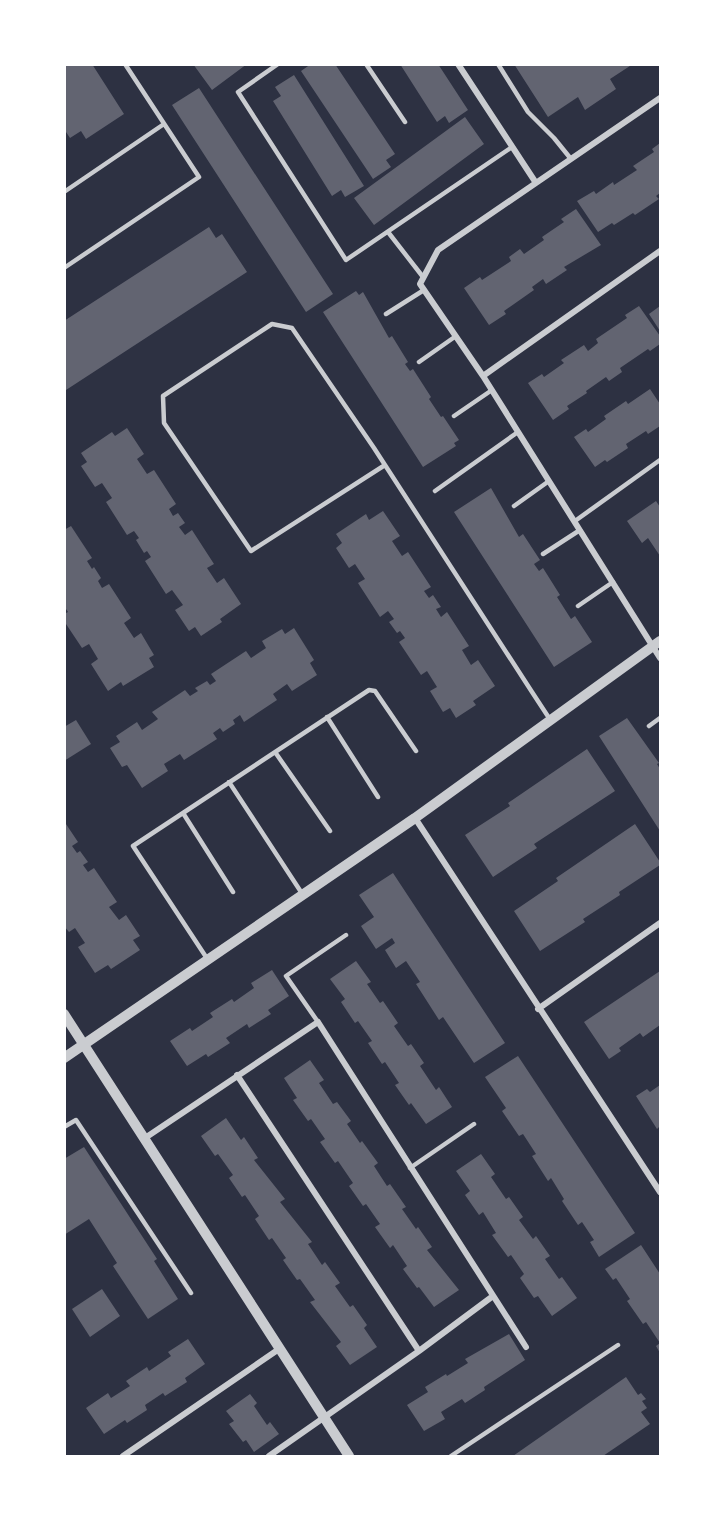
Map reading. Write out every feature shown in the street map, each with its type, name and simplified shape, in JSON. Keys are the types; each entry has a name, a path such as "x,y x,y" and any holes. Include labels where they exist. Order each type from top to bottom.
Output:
{"street":[{"path":"458,64 536,183"},
{"path":"660,98 438,250 420,284 483,376 613,582 657,644 660,658"},
{"path":"483,376 660,251"},
{"path":"64,1058 415,818 657,644"},
{"path":"415,818 538,1008 658,1183 660,1192"},
{"path":"538,1008 660,923"},
{"path":"64,1014 349,1456"},
{"path":"145,1138 318,1022 526,1347"},
{"path":"237,1075 419,1351"},
{"path":"269,1456 324,1419 493,1296"},
{"path":"123,1456 279,1348"}],"lane":[{"path":"64,268 199,177 125,64"},
{"path":"278,64 238,92 346,260 512,147"},
{"path":"366,64 405,122"},
{"path":"498,64 528,112 571,159"},
{"path":"64,192 164,124"},
{"path":"388,232 423,277"},
{"path":"386,314 424,291"},
{"path":"386,465 251,551 164,423 163,396 272,324 292,328 386,465 551,721"},
{"path":"419,362 456,336"},
{"path":"454,416 492,390"},
{"path":"435,491 518,432"},
{"path":"575,521 660,460"},
{"path":"514,506 549,481"},
{"path":"543,554 580,530"},
{"path":"578,606 613,582"},
{"path":"208,960 133,846 369,690 375,691 416,751"},
{"path":"327,717 378,797"},
{"path":"650,726 660,718"},
{"path":"275,752 330,831"},
{"path":"229,782 303,895"},
{"path":"183,813 233,892"},
{"path":"318,1022 286,976 346,935"},
{"path":"64,1127 76,1120 191,1293"},
{"path":"410,1168 474,1124"},
{"path":"451,1456 618,1345"}],"building":[{"path":"64,64 92,64 124,114 86,139 81,131 70,138 64,129"},
{"path":"193,64 247,64 212,90"},
{"path":"311,64 335,64 395,154 386,160 391,167 373,179 301,71"},
{"path":"400,64 438,64 468,110 449,123 445,116 437,122"},
{"path":"514,64 633,64 610,79 616,89 585,110 578,97 548,117"},
{"path":"294,75 364,186 345,197 341,190 332,196 273,101 281,96 275,87"},
{"path":"199,88 333,294 306,312 172,105"},
{"path":"465,117 484,144 374,225 354,198"},
{"path":"660,143 660,193 656,196 659,199 635,215 633,213 598,232 577,201 594,191 596,194 613,182 614,185 637,170 633,166 654,152 652,149"},
{"path":"576,209 601,245 564,267 567,270 546,284 543,279 532,287 534,290 504,311 506,314 489,325 464,288 480,277 482,280 511,261 509,257 520,249 524,254 544,240 542,237 564,222 561,219"},
{"path":"209,227 216,238 222,234 247,272 66,390 64,321"},
{"path":"356,291 359,295 363,292 389,338 392,336 408,362 405,364 410,371 413,369 431,397 429,399 459,440 454,443 456,446 423,467 323,312"},
{"path":"639,306 660,336 660,344 650,351 648,349 620,368 622,372 609,381 606,377 586,391 587,393 567,406 569,409 553,420 528,383 542,374 544,377 564,363 561,360 584,345 588,351 598,343 596,339 627,318 625,315"},
{"path":"660,306 660,331 649,314"},
{"path":"650,389 660,404 660,426 648,434 646,431 626,444 628,448 595,467 574,437 586,429 588,432 606,419 604,416"},
{"path":"127,428 144,454 137,459 147,474 154,470 176,504 169,509 173,516 178,513 185,523 179,527 185,535 192,530 214,564 207,568 217,583 224,578 241,604 220,619 222,622 201,636 195,627 189,631 175,610 183,605 172,590 166,594 145,561 151,557 147,551 144,553 136,540 139,538 134,531 127,535 106,502 112,498 102,483 95,487 81,466 87,462 81,453 112,432 115,436"},
{"path":"491,488 519,537 523,534 540,560 534,564 539,571 543,568 560,595 557,597 571,619 575,616 592,642 554,667 454,512"},
{"path":"656,501 660,507 660,556 648,538 642,543 627,521"},
{"path":"383,511 400,536 392,541 402,556 408,552 431,587 424,591 429,598 433,595 441,607 436,609 441,617 447,612 469,646 462,650 471,665 478,660 495,686 473,701 476,705 456,718 450,708 443,712 430,691 437,687 427,671 421,675 399,642 405,638 400,631 397,633 389,622 394,619 388,611 380,617 358,583 365,579 355,564 349,568 336,548 342,543 336,534 366,514 369,520"},
{"path":"71,526 92,558 87,561 101,578 98,581 102,588 109,584 131,618 124,623 134,638 141,633 154,655 149,658 154,667 123,686 121,682 108,691 91,664 98,659 89,644 82,648 64,621 64,614 68,612 64,606 64,530"},
{"path":"294,628 314,660 310,663 317,675 292,691 287,684 273,694 277,700 244,722 240,715 233,720 235,724 223,732 220,728 213,733 217,739 184,760 180,754 164,764 168,771 142,788 127,765 122,767 110,748 120,742 116,736 137,722 142,730 158,719 152,712 185,690 190,696 198,691 195,688 207,681 210,685 216,681 211,674 246,651 251,658 266,648 262,641 282,629 285,634"},
{"path":"627,718 659,763 657,764 660,769 660,831 599,736"},
{"path":"76,720 91,744 64,761 64,727"},
{"path":"587,749 615,791 534,844 537,848 493,877 465,835 510,806 508,803"},
{"path":"64,821 78,842 72,846 77,853 80,851 88,862 83,865 88,872 94,868 117,902 109,907 119,920 126,915 140,936 133,940 140,950 111,969 108,965 95,973 78,947 85,943 75,928 69,932 64,926"},
{"path":"635,824 660,865 583,919 585,922 540,951 514,911 558,881 556,878"},
{"path":"393,873 505,1043 474,1063 443,1017 439,1020 416,984 420,982 406,961 396,968 385,950 395,943 392,938 376,949 361,926 374,917 359,895"},
{"path":"356,961 371,982 367,984 380,1003 383,1001 398,1023 394,1026 408,1046 411,1044 424,1063 420,1066 436,1090 439,1087 452,1107 426,1124 395,1085 399,1083 368,1043 372,1041 358,1021 355,1023 341,1002 345,999 330,979"},
{"path":"272,970 289,996 268,1010 271,1014 249,1028 247,1024 226,1038 230,1043 208,1057 206,1054 187,1066 170,1041 190,1028 192,1031 213,1017 210,1013 232,999 234,1002 254,988 251,983"},
{"path":"660,971 660,1025 643,1037 640,1033 619,1048 621,1051 609,1059 584,1022"},
{"path":"518,1056 635,1233 599,1257 590,1242 594,1240 582,1222 578,1225 562,1201 564,1199 551,1178 548,1181 532,1156 536,1154 523,1134 519,1136 502,1111 506,1108 485,1077"},
{"path":"310,1060 324,1080 319,1083 333,1104 337,1102 351,1121 347,1124 378,1163 374,1166 387,1186 390,1184 406,1207 402,1209 416,1229 418,1227 432,1247 427,1250 459,1290 434,1307 403,1269 407,1266 393,1245 390,1248 375,1227 380,1224 349,1186 353,1183 338,1161 335,1163 320,1142 325,1139 311,1119 308,1121 293,1100 297,1098 284,1078"},
{"path":"660,1085 660,1126 657,1129 636,1096 647,1089 650,1092"},
{"path":"226,1118 241,1140 244,1137 258,1158 254,1160 285,1199 280,1202 312,1242 308,1244 322,1265 325,1262 340,1283 335,1286 350,1307 353,1305 367,1325 364,1328 377,1347 350,1365 336,1346 341,1342 310,1302 315,1300 300,1279 297,1280 283,1260 286,1258 272,1238 269,1240 255,1219 259,1216 245,1195 242,1197 229,1178 233,1175 218,1154 215,1156 201,1136"},
{"path":"84,1147 157,1259 154,1261 178,1299 148,1319 113,1266 117,1263 89,1219 64,1235 64,1159"},
{"path":"481,1154 495,1174 491,1177 506,1199 509,1197 523,1217 519,1220 533,1239 536,1236 550,1256 545,1259 559,1279 562,1277 577,1298 552,1316 538,1296 534,1298 520,1278 524,1274 511,1255 508,1257 492,1235 496,1233 483,1212 479,1215 465,1195 470,1191 456,1171"},
{"path":"641,1245 660,1274 660,1343 646,1322 643,1324 627,1301 630,1299 616,1278 613,1280 605,1269"},
{"path":"102,1289 120,1316 90,1337 72,1309"},
{"path":"509,1334 525,1360 484,1387 485,1390 465,1403 462,1399 441,1412 445,1419 424,1431 407,1405 428,1392 425,1387 468,1363 465,1359"},
{"path":"188,1339 205,1364 185,1378 187,1382 165,1396 163,1393 145,1405 147,1410 127,1423 125,1420 104,1434 86,1408 108,1393 111,1398 130,1386 126,1381 147,1367 149,1371 171,1356 168,1352"},
{"path":"626,1377 638,1395 641,1393 646,1399 642,1401 647,1408 641,1412 650,1424 603,1456 513,1456"},
{"path":"250,1394 257,1403 254,1406 267,1425 270,1422 279,1434 254,1452 246,1440 243,1442 229,1424 234,1421 226,1411"}]}
